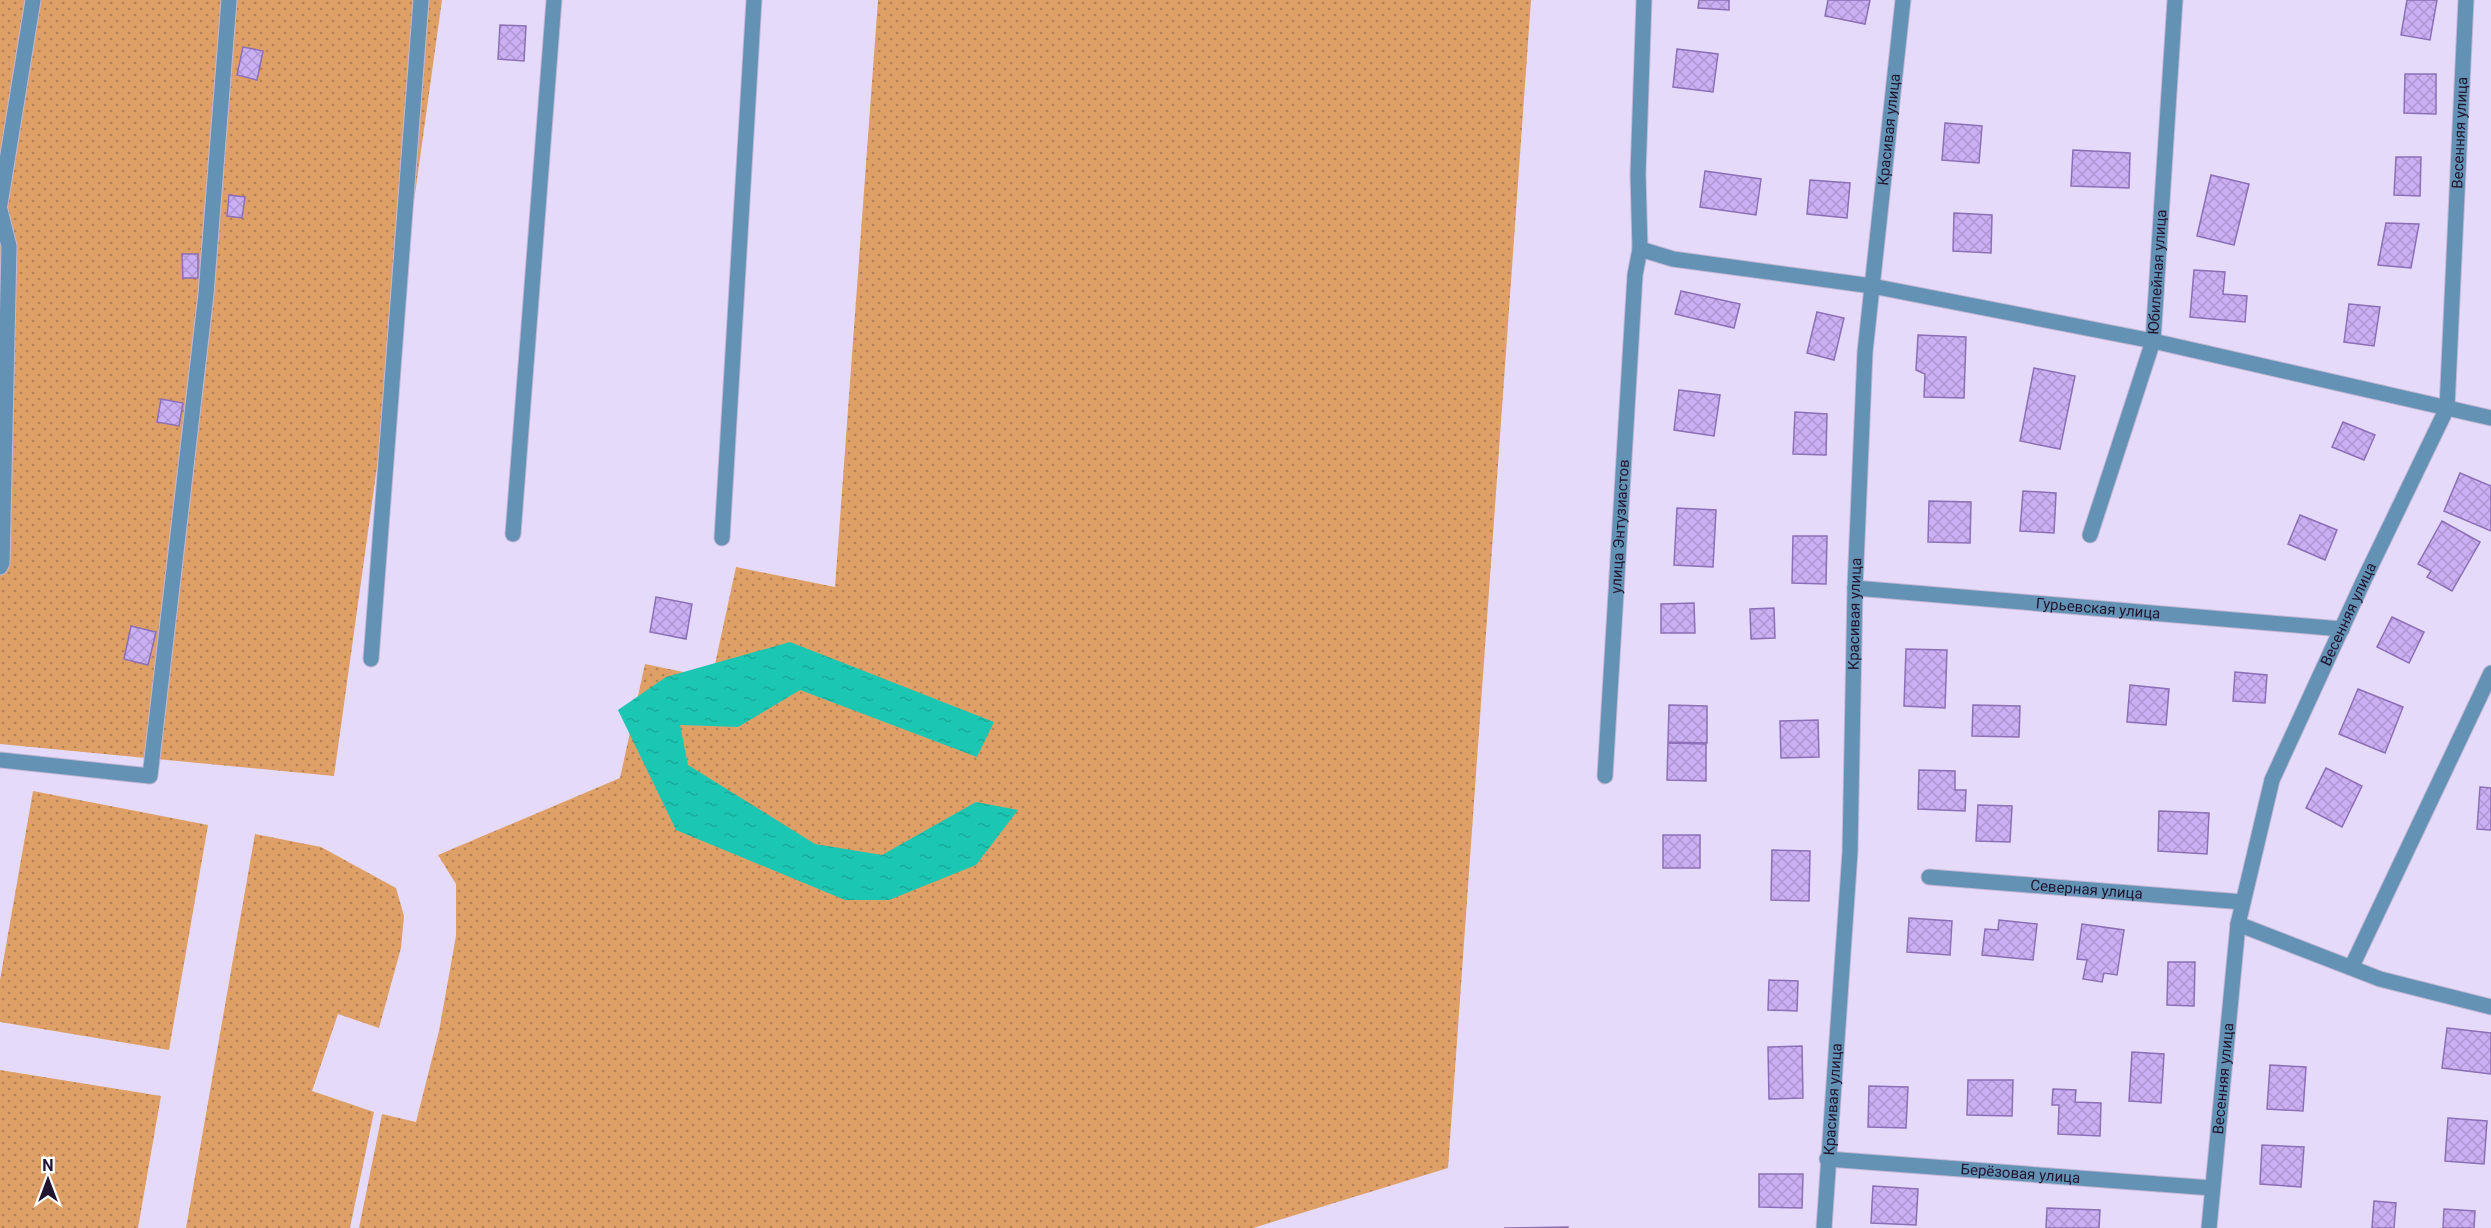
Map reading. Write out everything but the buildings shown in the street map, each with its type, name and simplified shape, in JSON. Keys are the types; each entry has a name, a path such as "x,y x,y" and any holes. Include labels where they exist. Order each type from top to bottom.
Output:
{"street":[{"path":"0,204 33,0"},
{"path":"0,760 150,776 206,294 229,0"},
{"path":"371,659 421,0"},
{"path":"513,534 554,0"},
{"path":"722,537 753,0"},
{"path":"1644,0 1638,174 1640,249 1673,259 1872,286 2153,341 2491,418"},
{"name":"Красивая улица","path":"1824,1228 1850,852 1855,588 1865,351 1903,0"},
{"name":"Юбилейная улица","path":"2090,535 2153,341 2175,0"},
{"name":"Весенняя улица","path":"2209,1228 2238,924 2272,780 2447,408 2466,0"},
{"path":"0,210 9,246 2,563 0,567"},
{"name":"улица Энтузиастов","path":"1605,776 1635,275 1640,249"},
{"name":"Гурьевская улица","path":"1855,588 2342,629"},
{"path":"2352,966 2491,673"},
{"name":"Северная улица","path":"1929,878 2243,902"},
{"path":"2238,924 2352,966 2380,979 2491,1007"},
{"name":"Берёзовая улица","path":"1827,1159 2212,1188"}],"shaded area":[{"path":"0,0 442,0 334,776 0,744"},
{"path":"878,0 1531,0 1448,1168 1253,1228 359,1228 382,1114 416,1122 439,1031 456,936 456,884 438,855 620,778 645,664 712,678 736,567 835,587"},
{"path":"33,791 208,825 169,1050 0,1022 0,980"},
{"path":"255,834 321,847 396,888 404,916 401,948 379,1028 338,1014 312,1091 374,1112 350,1228 186,1228"},
{"path":"0,1070 161,1096 138,1228 0,1228"}],"water":[{"path":"790,642 994,722 977,757 800,690 738,727 680,725 688,765 815,844 882,855 976,802 1018,810 976,865 889,900 845,900 676,830 618,710 666,677"}]}
